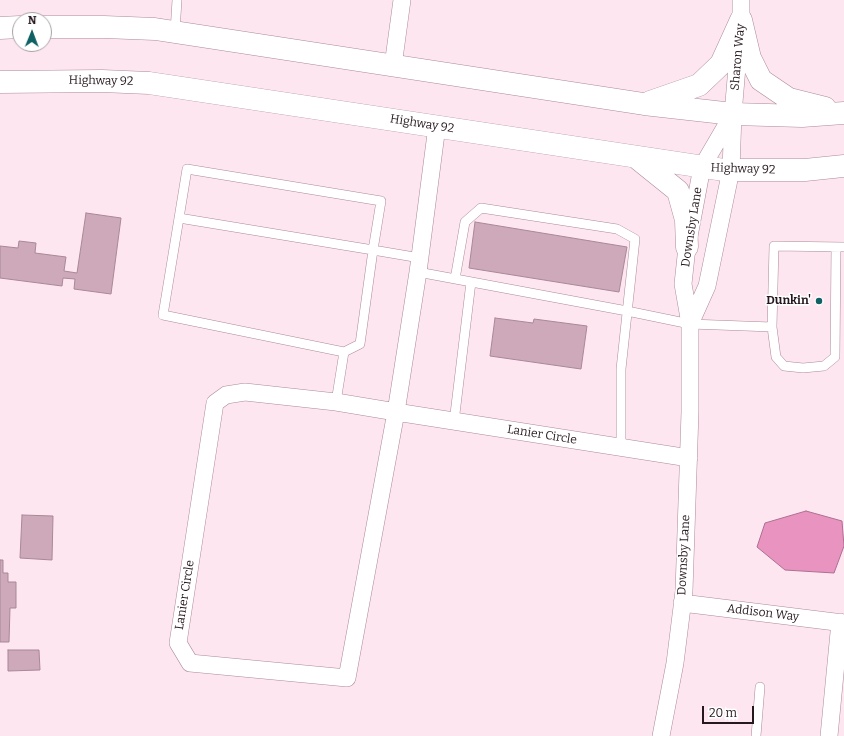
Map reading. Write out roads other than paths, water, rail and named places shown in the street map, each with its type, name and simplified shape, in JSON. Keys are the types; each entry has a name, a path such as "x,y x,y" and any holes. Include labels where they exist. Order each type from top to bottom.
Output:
{"main road":[{"path":"644,104 699,85 721,64 741,10"},
{"path":"741,10 750,58 761,80 789,99 844,113"},
{"path":"52,27 155,29 644,104 732,114 802,116 844,113"},
{"path":"0,28 12,28"},
{"name":"Highway 92","path":"0,82 102,80 150,83 702,167 731,170 805,170 844,166"},
{"path":"636,157 678,191 686,220 687,246"}],"street":[{"path":"393,66 402,0"},
{"name":"Sharon Way","path":"732,114 741,10"},
{"name":"Downsby Lane","path":"661,736 674,663 684,591 690,412 690,324 683,284 687,246 702,167 732,114"},
{"name":"Downsby Lane","path":"690,324 707,286 731,170 732,114"},
{"name":"Lanier Circle","path":"437,126 419,265 396,412 347,678 190,662 178,643 216,403 226,395 245,392 336,402 396,412 454,422 688,458"},
{"name":"Addison Way","path":"682,602 842,622"},
{"path":"829,736 842,622"}],"lane":[{"path":"174,32 177,0"},
{"path":"187,170 380,201 360,344 344,352 163,315 179,218 187,170"},
{"path":"455,279 465,222 481,208 617,229 635,239 621,369 621,447"},
{"path":"179,218 373,250 455,279 690,324 772,327"},
{"path":"774,246 840,247 835,357 824,366 803,368 784,366 776,357 772,327 774,246"},
{"path":"454,422 471,282"},
{"path":"336,402 344,352"},
{"path":"756,736 760,687"}],"place":[{"name":"Dunkin'","path":"819,301"}]}
